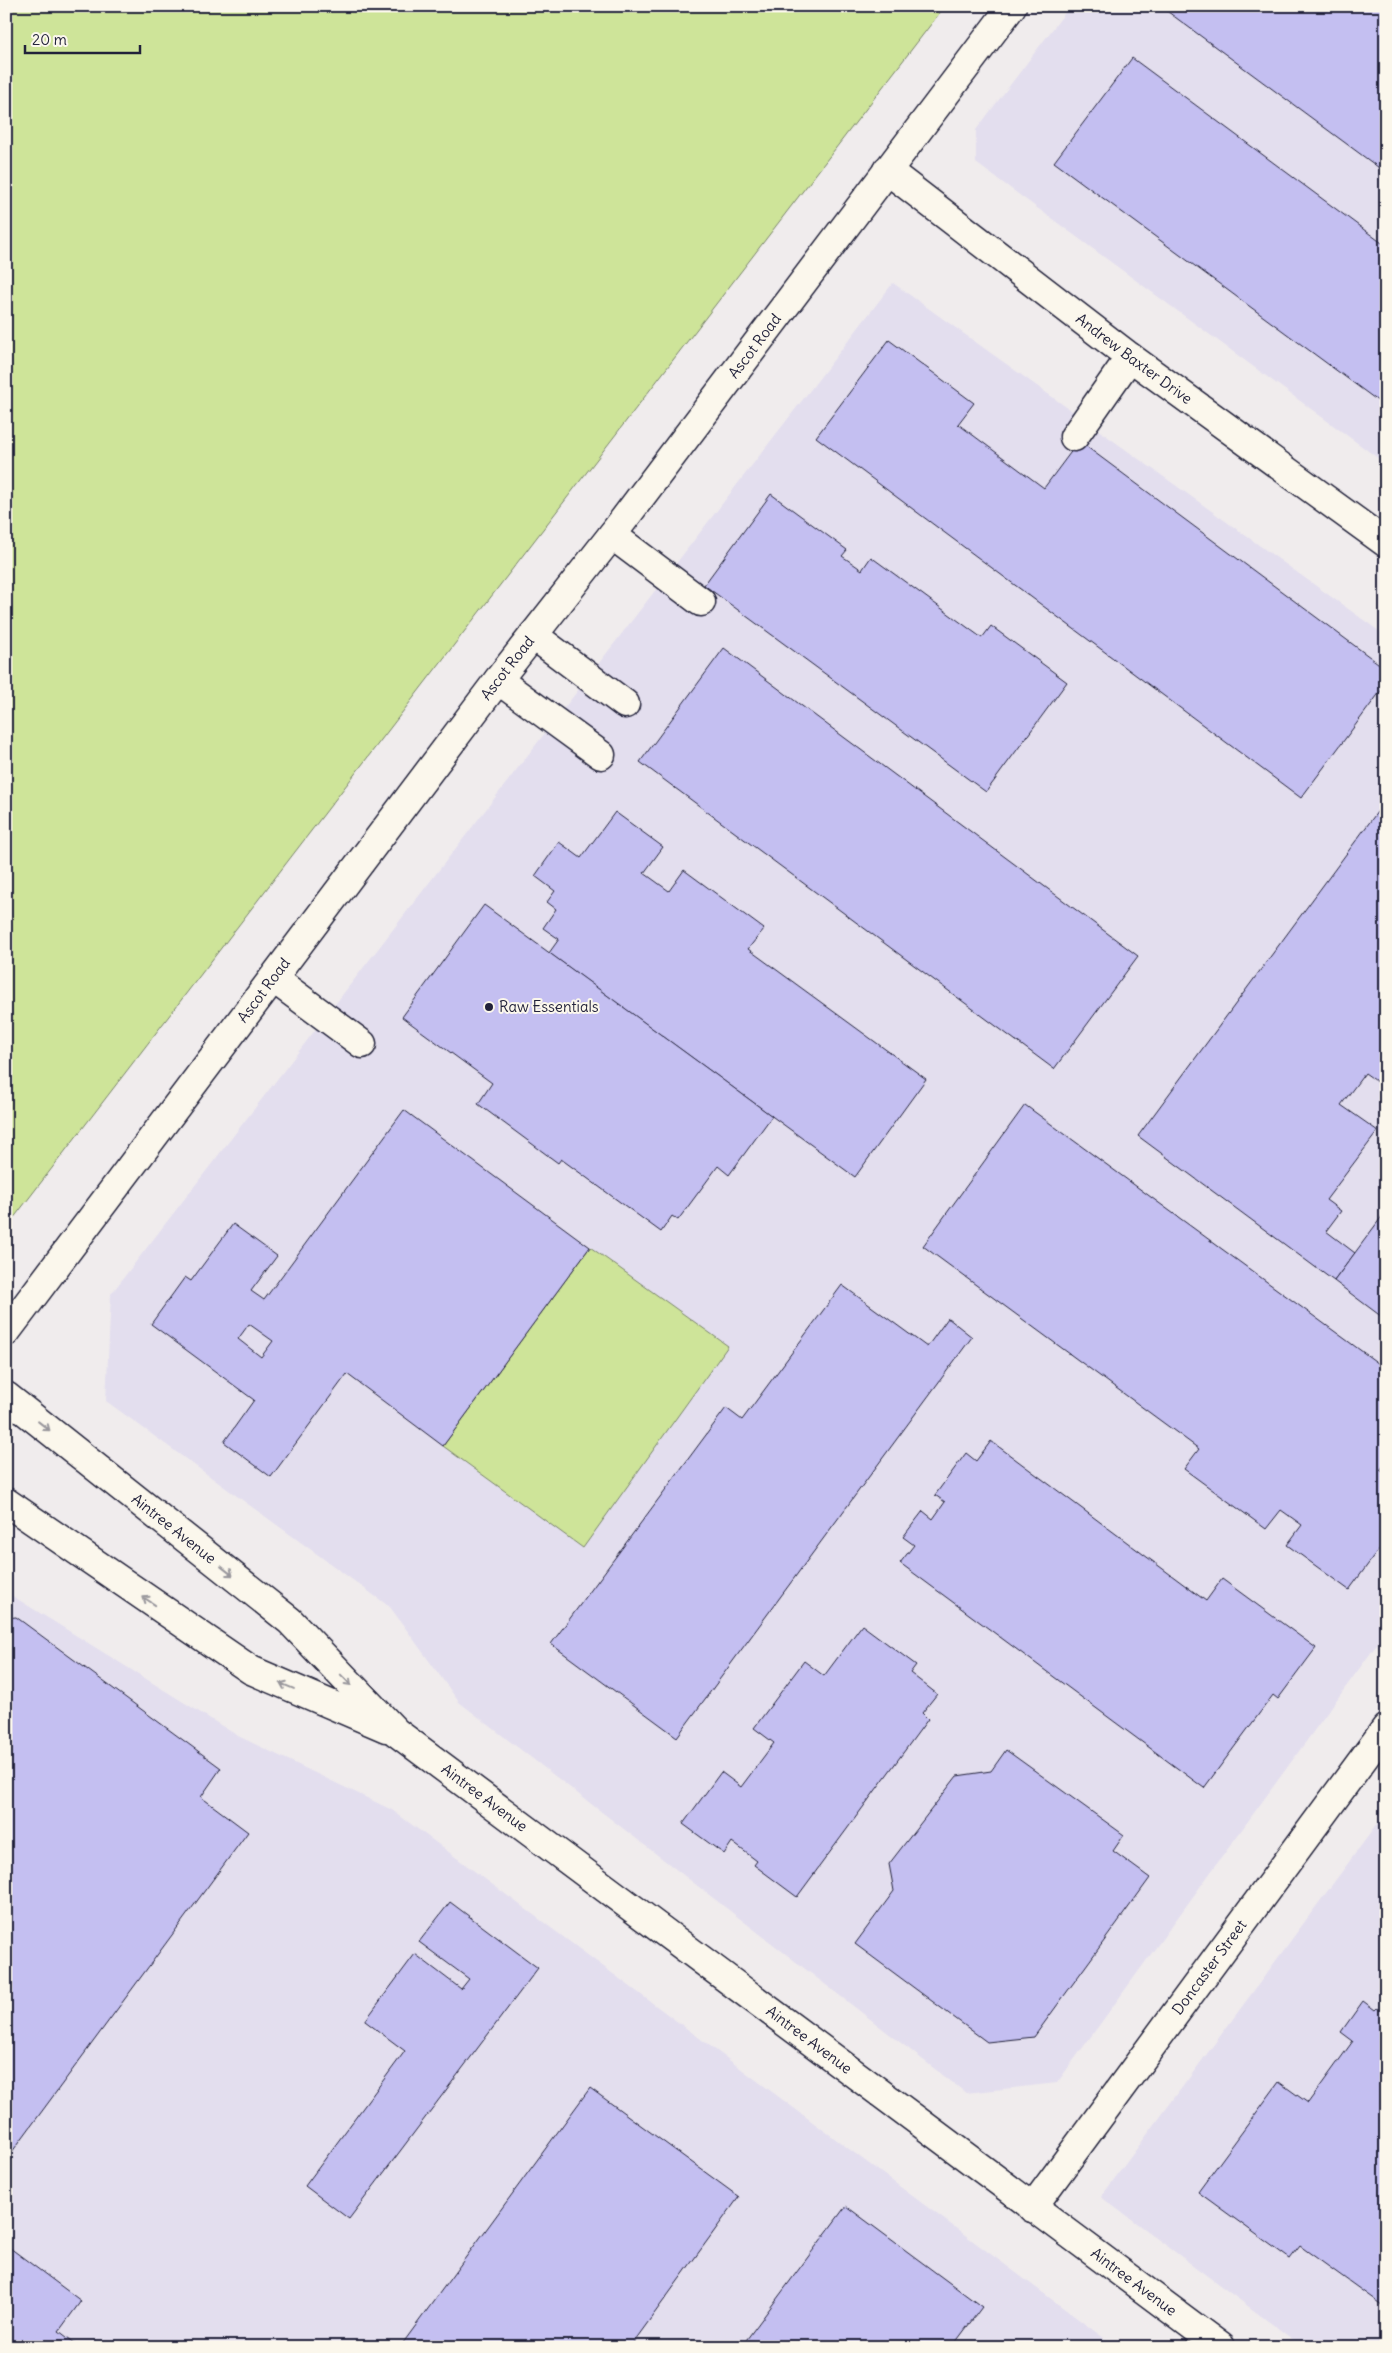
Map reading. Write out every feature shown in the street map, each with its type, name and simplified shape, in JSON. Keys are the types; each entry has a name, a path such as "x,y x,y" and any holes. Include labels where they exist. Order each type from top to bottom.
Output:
{"street":[{"name":"Ascot Road","path":"6,1332 498,680 612,535 1012,6"},
{"name":"Andrew Baxter Drive","path":"887,170 1130,357 1386,543"},
{"path":"1074,437 1130,357"},
{"path":"612,535 701,602"},
{"path":"533,635 625,704"},
{"path":"498,680 601,756"},
{"path":"274,979 362,1044"},
{"name":"Aintree Avenue","path":"6,1396 290,1621 396,1732 1032,2208 1222,2347"},
{"name":"Aintree Avenue","path":"6,1502 251,1670 396,1732"},
{"name":"Doncaster Street","path":"1032,2208 1386,1728"}],"shaded area":[{"path":"1070,6 1386,6 1386,464 976,163 976,130"},
{"path":"893,283 1386,636 1386,1632 1057,2083 966,2093 459,1702 390,1607 106,1401 111,1294"},
{"path":"6,1592 238,1736 392,1810 1116,2347 6,2347"},
{"path":"1386,1812 1386,2347 1303,2347 1101,2197"}],"green space":[{"path":"6,6 945,6 6,1228"},
{"path":"590,1247 728,1346 583,1548 443,1446"}],"building":[{"path":"1160,6 1386,6 1386,173"},
{"path":"1132,58 1386,246 1386,407 1054,162"},
{"path":"889,340 974,403 958,424 1044,488 1079,441 1386,669 1386,684 1301,798 816,437"},
{"path":"771,494 847,550 842,556 862,570 871,557 982,638 991,626 1067,682 986,792 704,585"},
{"path":"724,648 1138,956 1054,1069 640,762"},
{"path":"1386,800 1386,1088 1365,1073 1341,1105 1378,1131 1326,1200 1341,1211 1326,1231 1355,1253 1334,1281 1138,1136"},
{"path":"615,812 663,847 644,873 669,891 684,870 764,929 748,949 926,1079 855,1177 549,953 559,939 543,928 556,909 547,902 555,891 535,876 559,842 581,858"},
{"path":"484,905 772,1116 729,1175 718,1166 678,1220 672,1216 661,1232 561,1159 558,1163 478,1104 492,1083 402,1017"},
{"path":"1025,1105 1386,1369 1386,1463 1380,1470 1386,1474 1386,1540 1349,1590 1287,1545 1302,1525 1281,1510 1266,1529 1184,1469 1199,1449 923,1246"},
{"path":"404,1110 590,1247 443,1446 347,1374 271,1477 224,1442 254,1400 151,1324 185,1277 191,1281 233,1224 277,1256 251,1291 264,1300","holes":["249,1324 273,1341 261,1357 238,1339"]},
{"path":"1386,1211 1386,1320 1334,1281"},
{"path":"842,1285 927,1347 948,1318 972,1337 677,1737 551,1644 726,1408 742,1420"},
{"path":"991,1441 1206,1601 1222,1579 1316,1648 1278,1699 1273,1695 1204,1788 900,1563 914,1545 903,1537 923,1511 933,1519 945,1502 935,1495 966,1453 976,1461"},
{"path":"16,1617 221,1768 201,1797 248,1832 6,2160 6,1618"},
{"path":"862,1625 916,1665 910,1673 937,1694 922,1713 928,1719 797,1897 754,1865 757,1861 732,1842 724,1854 683,1824 721,1772 741,1787 774,1743 754,1728 804,1661 824,1676"},
{"path":"1006,1750 1124,1835 1113,1851 1150,1878 1034,2037 987,2042 855,1944 894,1891 889,1864 957,1776 991,1771"},
{"path":"450,1902 538,1968 349,2219 305,2186 405,2051 365,2021 415,1954 461,1989 469,1979 419,1942"},
{"path":"1363,2001 1375,2010 1377,2008 1386,2014 1386,2308 1300,2246 1290,2259 1198,2192 1279,2082 1308,2103 1353,2041 1341,2032"},
{"path":"590,2088 739,2197 630,2347 400,2347"},
{"path":"846,2206 982,2307 952,2347 741,2347"},
{"path":"6,2245 81,2301 59,2331 80,2347 6,2347"}],"place":[{"name":"Raw Essentials","path":"489,1007"}]}
